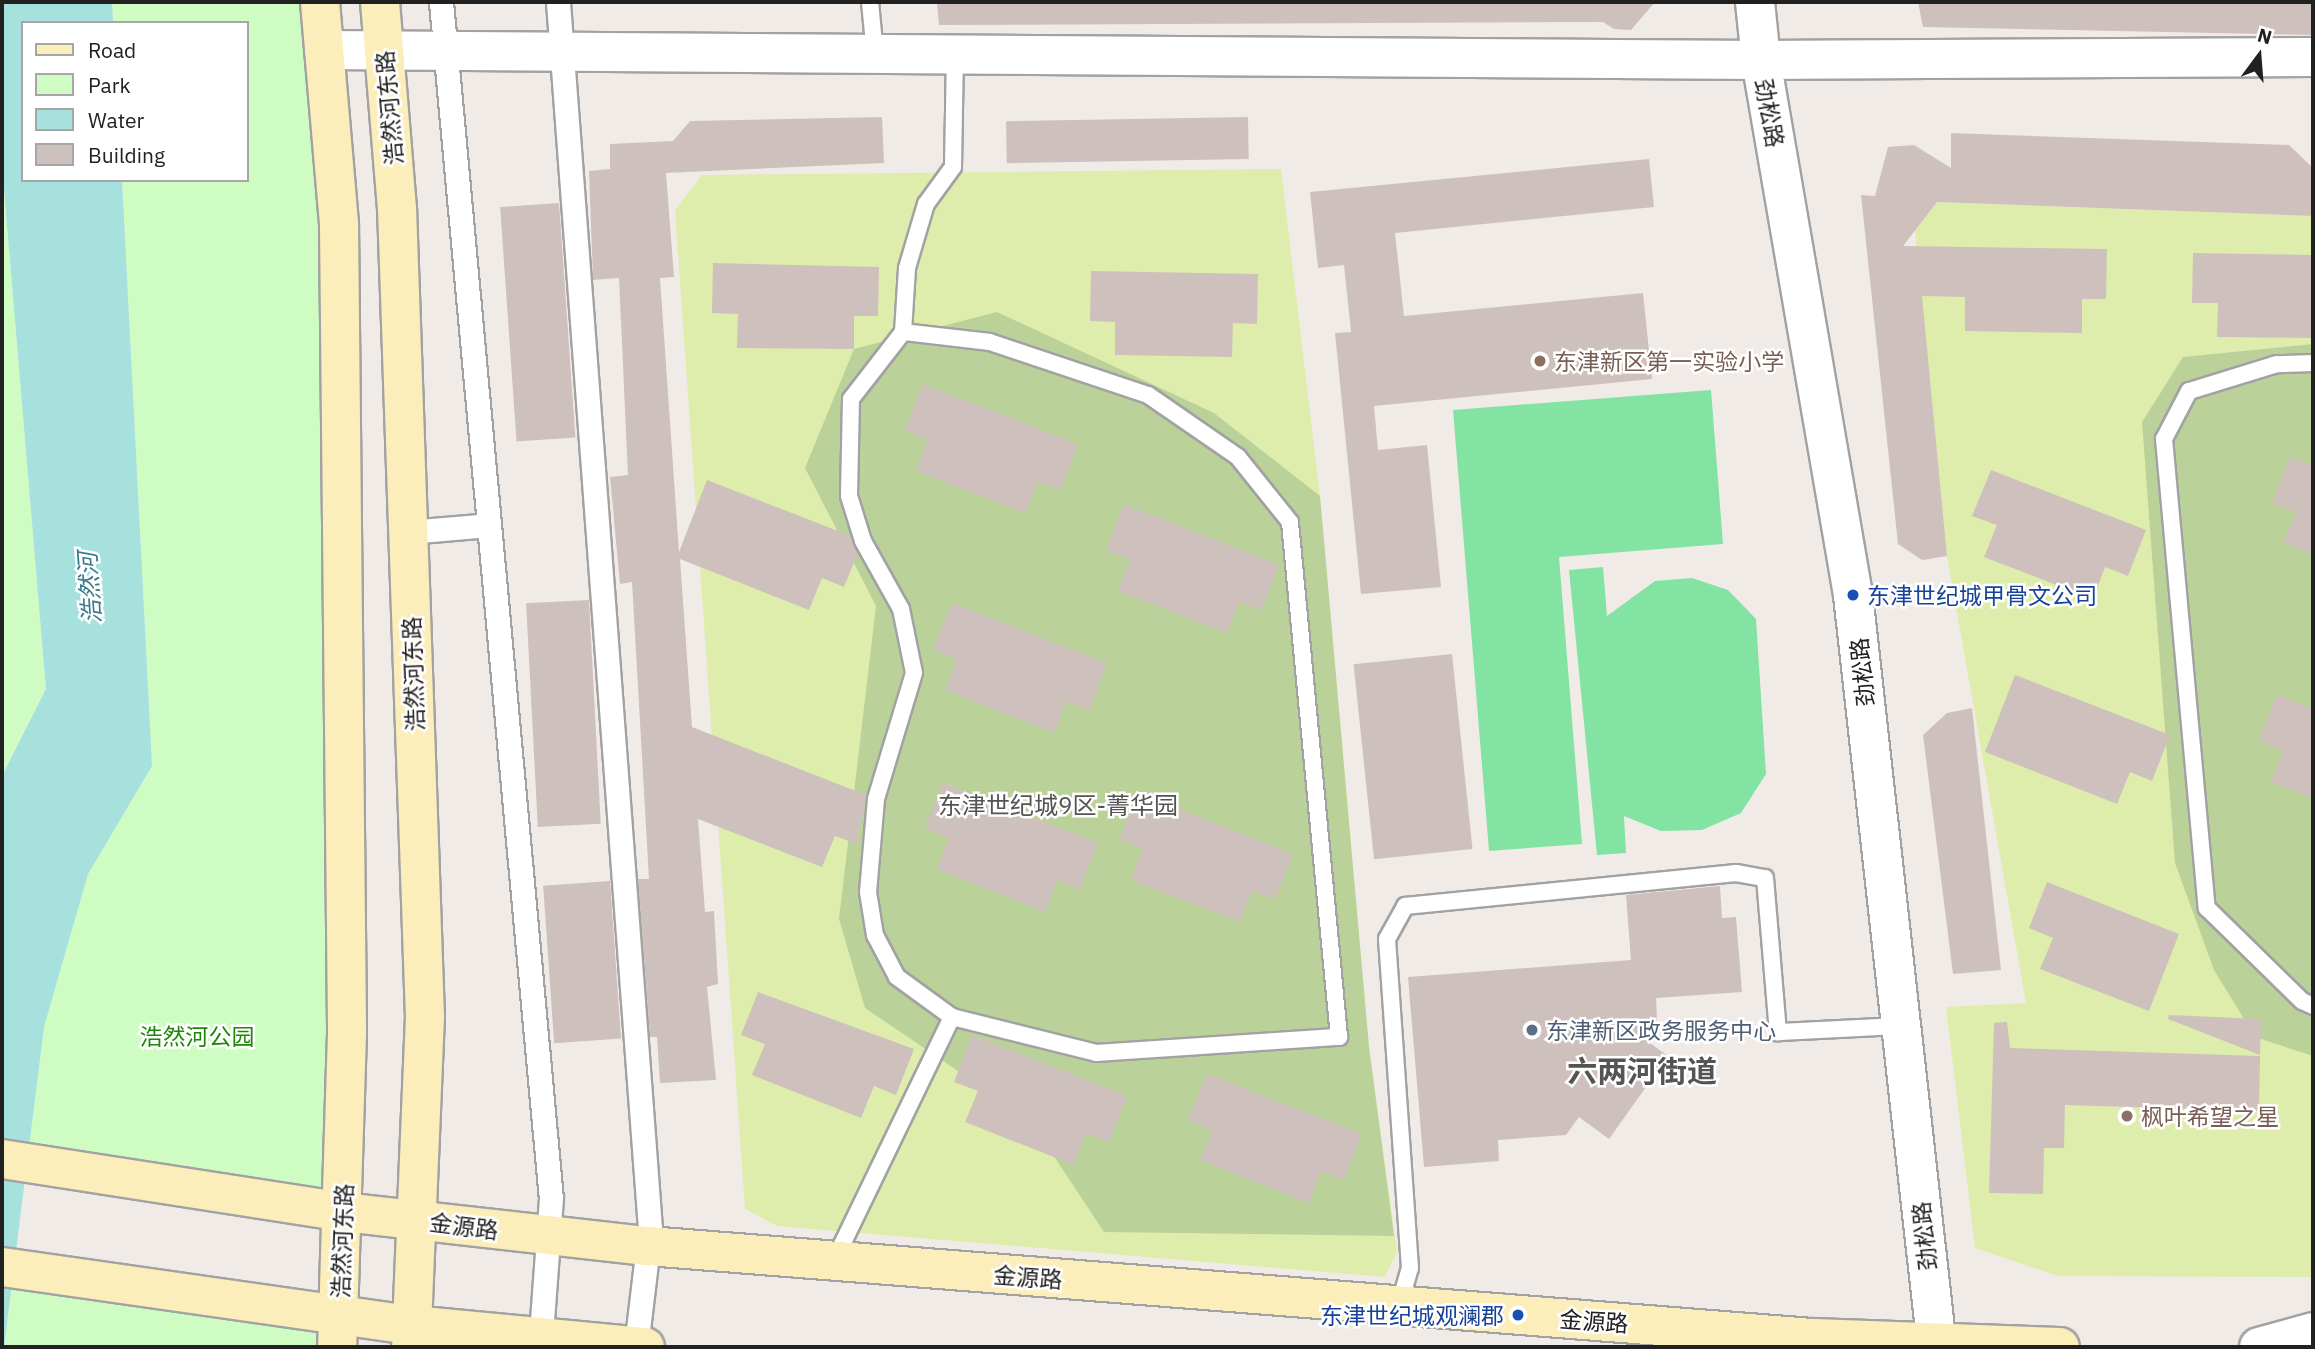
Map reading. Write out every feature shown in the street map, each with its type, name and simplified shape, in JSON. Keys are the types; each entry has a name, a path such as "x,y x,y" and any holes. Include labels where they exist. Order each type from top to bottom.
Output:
{"main road":[{"name":"浩然河东路","path":"320,2 339,223 347,1033 339,1331"},
{"name":"浩然河东路","path":"380,2 397,208 425,1016 412,1336"},
{"name":"金源路","path":"2,1159 343,1212 548,1237 1813,1338 1936,1345 2060,1347"},
{"path":"2,1266 173,1292 339,1331 639,1347"}],"street":[{"path":"441,2 551,1198 540,1341"},
{"path":"558,2 564,52 648,1246 639,1347"},
{"name":"劲松路","path":"1755,2 1760,60 1853,595 1936,1345"},
{"path":"324,50 1760,60 2313,57"},
{"path":"408,532 489,525"},
{"path":"2259,1347 2313,1332"}],"lane":[{"path":"870,2 875,54"},
{"path":"904,332 990,342 1074,367 1148,395 1238,457 1290,522 1339,1037 1096,1053 952,1017 897,977 875,935 868,892 876,799 897,742 914,673 901,609 863,541 849,496 851,399 904,332 907,268 926,204 953,167 955,54"},
{"path":"2313,363 2277,364 2189,391 2164,439 2207,908 2302,1001 2313,1006"},
{"path":"1399,1306 1410,1268 1387,939 1405,906 1736,873 1765,878 1778,1032 1901,1026"},
{"path":"834,1261 952,1017"}],"green space":[{"name":"浩然河公园","path":"112,2 320,2 343,1212 26,1163 44,1027 88,874 152,766 122,182 248,182 248,21 113,21"},
{"path":"2,165 46,689 2,776"},
{"path":"1281,169 1320,496 1369,1047 1397,1252 1385,1277 777,1226 745,1209 675,210 702,175"},
{"path":"1937,202 2313,216 2313,1277 2058,1276 1975,1248 1946,1007 2026,1003 1947,556 1915,230"},
{"path":"997,312 1214,413 1320,496 1369,1047 1394,1236 1104,1232 1030,1120 865,1008 839,919 876,606 805,468 854,349"},
{"path":"2313,344 2313,1056 2255,1037 2214,970 2175,863 2142,422 2183,357"},
{"path":"1711,390 1723,544 1559,557 1582,844 1489,851 1453,410"},
{"path":"1603,567 1607,616 1655,581 1692,578 1728,590 1756,619 1766,774 1741,813 1702,830 1661,831 1624,816 1626,853 1597,855 1569,570"},
{"path":"14,1268 340,1315 337,1347 4,1347"}],"water":[{"name":"浩然河","path":"2,2 112,2 113,21 21,21 21,182 122,182 152,766 88,874 44,1027 4,1347 2,776 46,689 2,165"}],"building":[{"path":"937,2 1655,2 1631,30 1614,29 1603,22 939,25"},
{"path":"1918,2 2313,2 2313,35 1923,27"},
{"path":"882,117 884,163 666,173 674,277 660,278 679,552 707,480 851,536 858,553 844,587 822,578 809,610 680,559 692,727 866,795 857,844 835,836 822,867 698,819 705,912 714,911 718,984 707,987 716,1080 660,1083 657,1037 650,1037 638,879 649,879 632,582 620,584 610,477 628,475 619,278 593,280 589,171 610,169 610,144 673,141 690,121"},
{"path":"1248,117 1249,159 1007,163 1006,121"},
{"path":"1951,133 2289,145 2313,168 2313,216 1937,202 1903,246 2107,249 2106,299 2082,299 2082,333 1965,331 1965,297 1922,296 1947,556 1922,560 1898,544 1861,195 1875,196 1888,147 1914,145 1951,168"},
{"path":"1649,159 1654,207 1395,233 1404,316 1643,293 1652,379 1374,406 1378,450 1427,445 1441,587 1361,594 1335,333 1351,332 1344,265 1318,268 1310,192"},
{"path":"559,203 575,437 517,442 500,207"},
{"path":"2193,253 2313,255 2313,338 2217,337 2218,303 2192,303"},
{"path":"713,263 879,267 878,316 854,316 854,349 737,348 738,314 712,313"},
{"path":"1091,271 1258,274 1257,324 1233,323 1232,357 1115,355 1115,322 1090,321"},
{"path":"923,384 1078,444 1060,490 1038,482 1025,513 916,471 928,440 905,430"},
{"path":"2290,457 2313,465 2313,555 2284,543 2296,512 2272,503"},
{"path":"1991,470 2146,530 2128,576 2105,567 2093,599 1984,557 1997,525 1972,516"},
{"path":"1124,504 1279,565 1262,610 1239,602 1227,633 1118,591 1130,559 1106,550"},
{"path":"589,600 601,824 538,827 526,603"},
{"path":"952,603 1107,663 1089,710 1066,701 1054,733 945,690 957,659 933,649"},
{"path":"1452,654 1472,849 1374,859 1354,664"},
{"path":"2015,675 2170,735 2152,781 2130,772 2117,804 1985,752"},
{"path":"2277,695 2313,709 2313,798 2271,782 2283,751 2259,741"},
{"path":"1972,708 2001,970 1953,974 1923,735 1947,713"},
{"path":"943,783 1098,843 1080,889 1058,880 1045,912 937,869 949,838 925,829"},
{"path":"1138,793 1293,854 1275,899 1252,891 1240,922 1131,880 1143,848 1119,839"},
{"path":"610,881 621,1039 554,1043 543,886"},
{"path":"2047,882 2179,934 2149,1011 2040,969 2053,938 2029,928"},
{"name":"东津新区政务服务中心","path":"1720,886 1722,918 1736,917 1742,992 1656,998 1657,1020 1644,1039 1668,1056 1609,1139 1579,1117 1566,1135 1498,1140 1499,1161 1424,1167 1408,977 1631,960 1626,895"},
{"path":"758,992 914,1049 896,1095 874,1086 861,1118 752,1075 765,1044 741,1035"},
{"path":"2169,1015 2261,1019 2260,1055 2168,1019"},
{"path":"2007,1022 2010,1048 2260,1056 2259,1111 2065,1105 2064,1148 2044,1148 2043,1194 1989,1193 1994,1023"},
{"path":"972,1035 1127,1096 1109,1142 1086,1133 1074,1165 965,1122 978,1091 954,1082"},
{"path":"1207,1074 1362,1134 1344,1180 1321,1171 1309,1203 1200,1160 1212,1130 1188,1120"}],"place":[{"name":"东津新区第一实验小学","path":"1540,361"},
{"name":"东津世纪城甲骨文公司","path":"1853,595"},
{"name":"东津新区政务服务中心","path":"1532,1030"},
{"name":"枫叶希望之星","path":"2127,1116"},
{"name":"东津世纪城观澜郡","path":"1518,1315"}],"district":[{"name":"东津世纪城9区-菁华园","path":"1058,806"},
{"name":"六两河街道","path":"1642,1071"}]}
